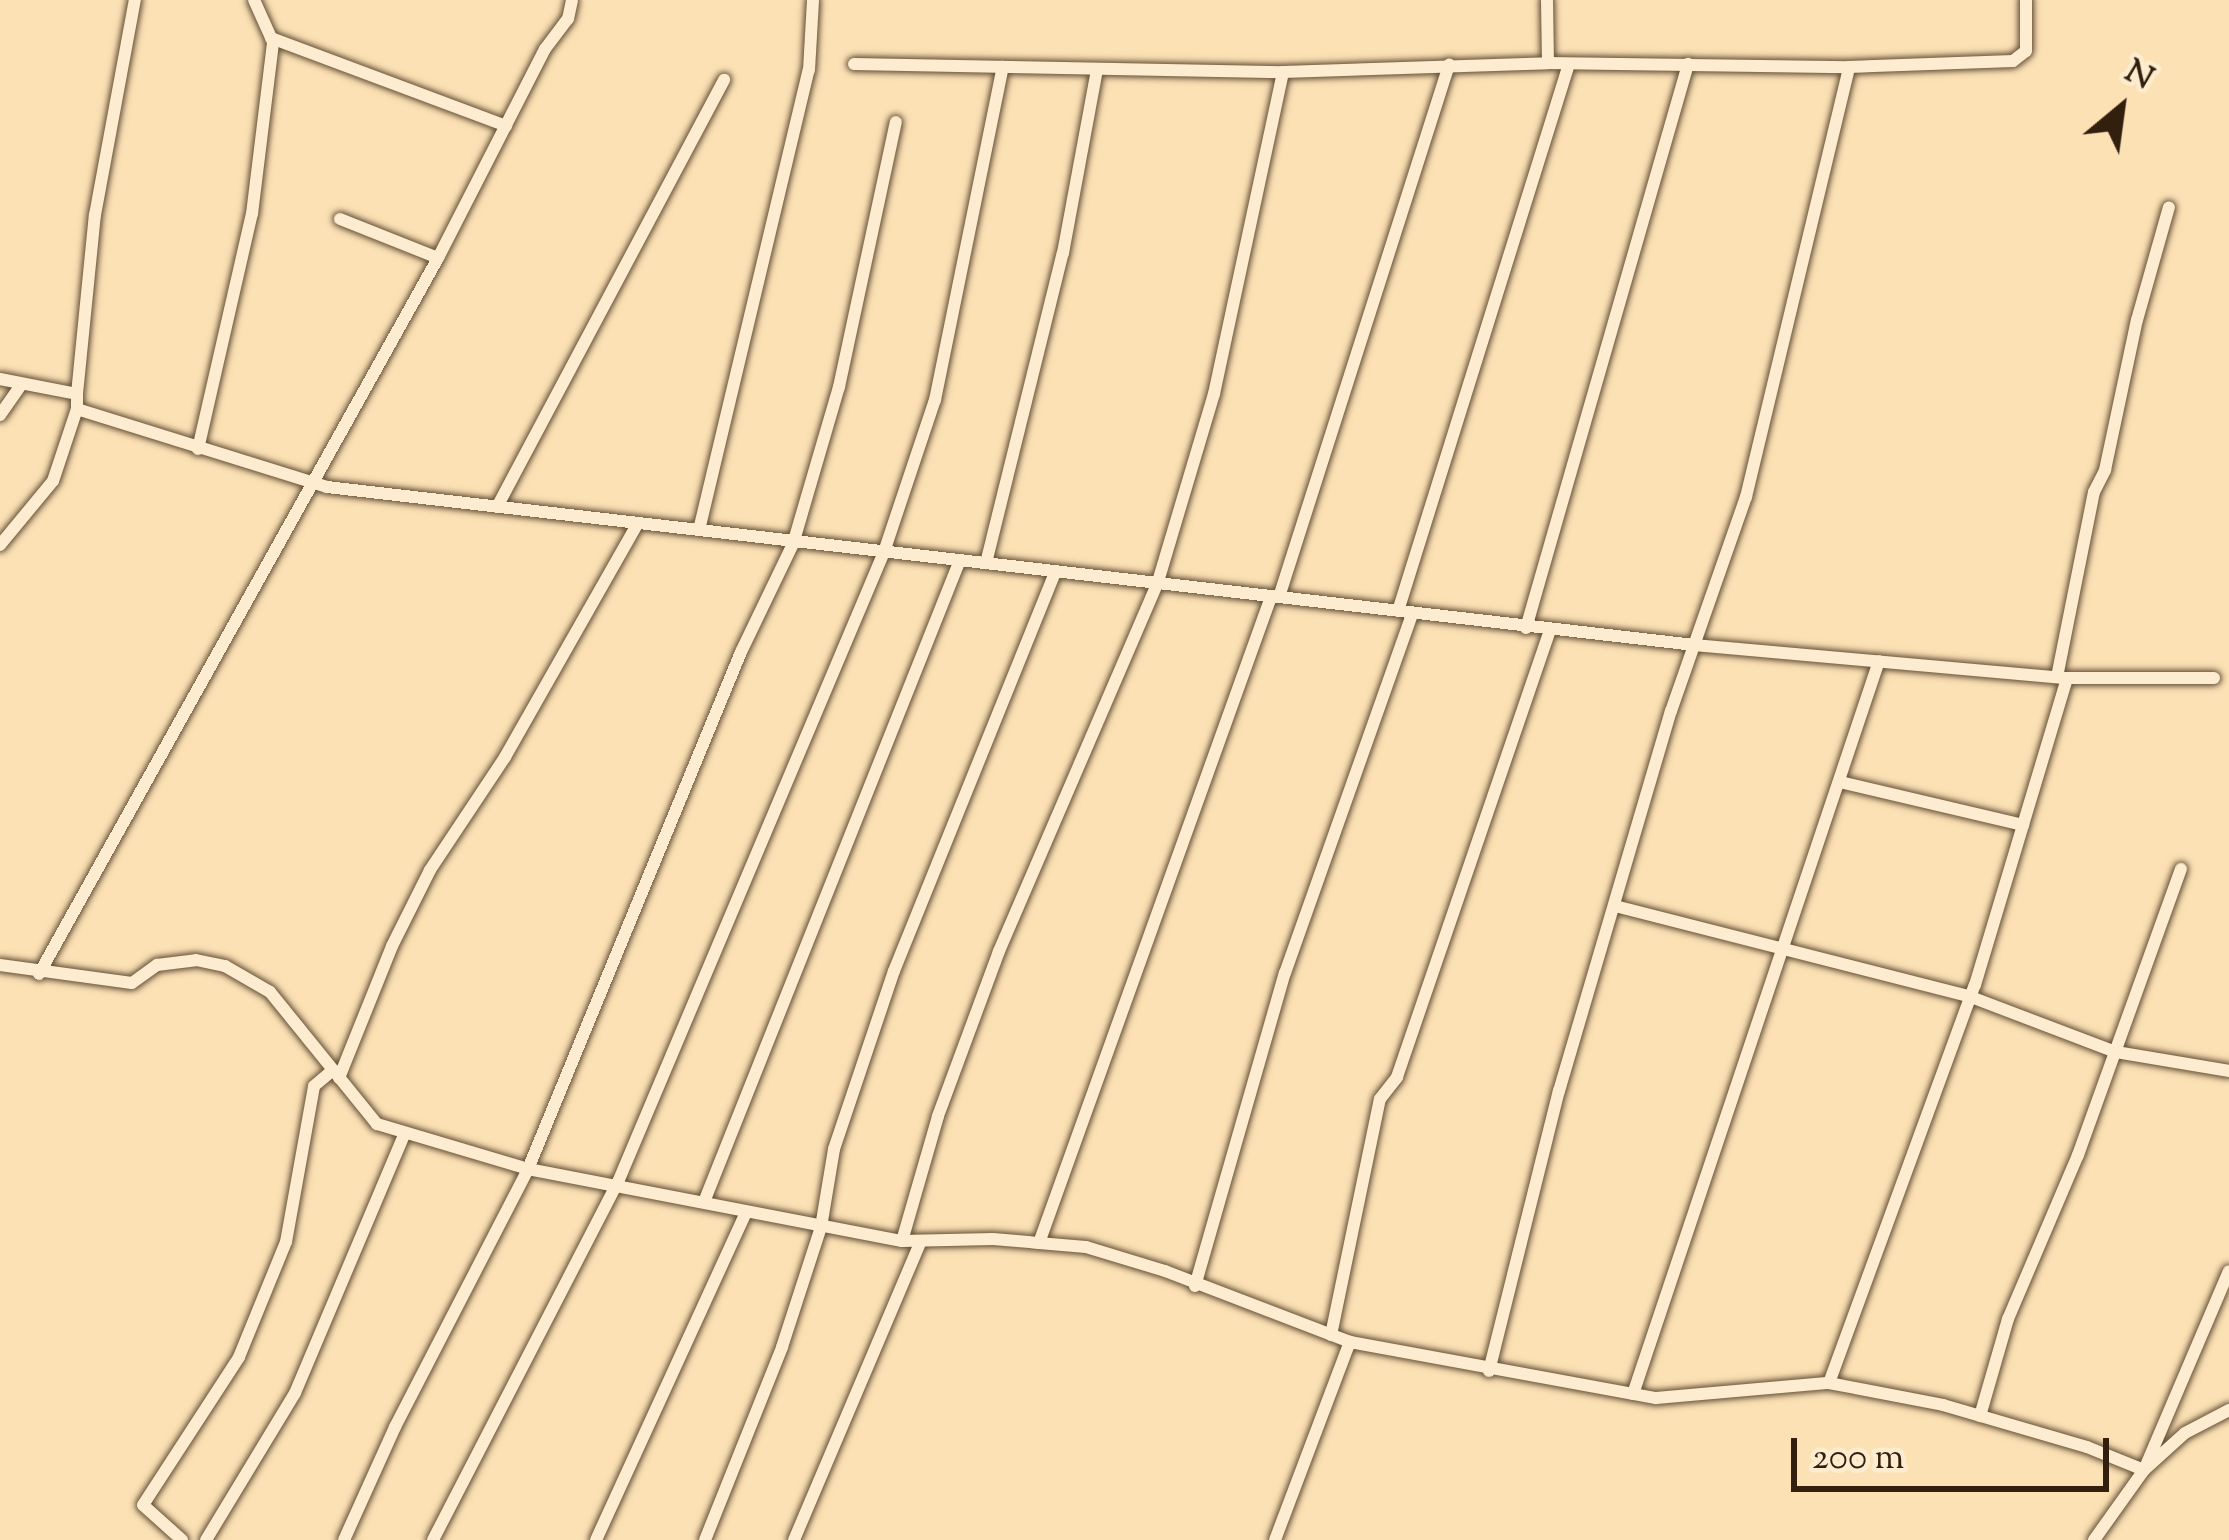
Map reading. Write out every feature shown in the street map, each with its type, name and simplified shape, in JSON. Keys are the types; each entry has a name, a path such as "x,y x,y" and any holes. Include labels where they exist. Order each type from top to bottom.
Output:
{"street":[{"path":"0,545 52,481 77,402 95,215 135,0"},
{"path":"198,448 252,214 271,38 254,0"},
{"path":"39,974 439,258 545,49 568,19 572,0"},
{"path":"699,530 809,70 813,0"},
{"path":"1547,0 1548,63"},
{"path":"854,64 1283,72 1548,63 1849,67 2013,62 2026,51 2026,0"},
{"path":"271,38 506,125"},
{"path":"1195,1286 1285,973 1405,613 1569,64"},
{"path":"1526,628 1688,64"},
{"path":"1039,1243 1275,597 1449,65"},
{"path":"433,1540 618,1183 884,552 935,400 1003,67"},
{"path":"1489,1371 1559,1090 1694,646 1746,497 1849,67"},
{"path":"986,563 1063,253 1097,69"},
{"path":"902,1241 938,1116 999,951 1157,585 1214,394 1283,72"},
{"path":"497,507 724,80"},
{"path":"344,1540 395,1427 529,1169 742,652 793,544 839,387 896,122"},
{"path":"1829,1383 1971,997 2023,824 2062,677 2094,492 2105,470 2137,320 2169,207"},
{"path":"340,219 439,258"},
{"path":"0,379 77,402 198,448 313,482 497,507 1694,646 2062,677 2214,678"},
{"path":"0,415 22,384"},
{"path":"182,1540 143,1505 239,1357 286,1242 314,1086 336,1074 430,870 505,757 638,523"},
{"path":"704,1202 960,560"},
{"path":"705,1540 782,1347 820,1227 833,1149 894,971 1055,573"},
{"path":"1331,1335 1380,1099 1396,1079 1550,630"},
{"path":"1633,1394 1880,662"},
{"path":"1840,782 2023,824"},
{"path":"1980,1416 2008,1319 2116,1052 2181,869"},
{"path":"1615,905 1971,997 2116,1052 2229,1071"},
{"path":"0,965 39,974 132,983 157,965 196,960 225,966 270,992 377,1124 404,1136 529,1169 920,1244 993,1239 1086,1247 1350,1342 1489,1371 1656,1398 1829,1383 1980,1416 2087,1447 2144,1470"},
{"path":"206,1540 295,1393 404,1136"},
{"path":"596,1540 745,1214"},
{"path":"794,1540 920,1244"},
{"path":"2144,1470 2229,1271"},
{"path":"1275,1540 1350,1342"},
{"path":"2094,1540 2144,1470 2185,1433 2229,1410"}]}
